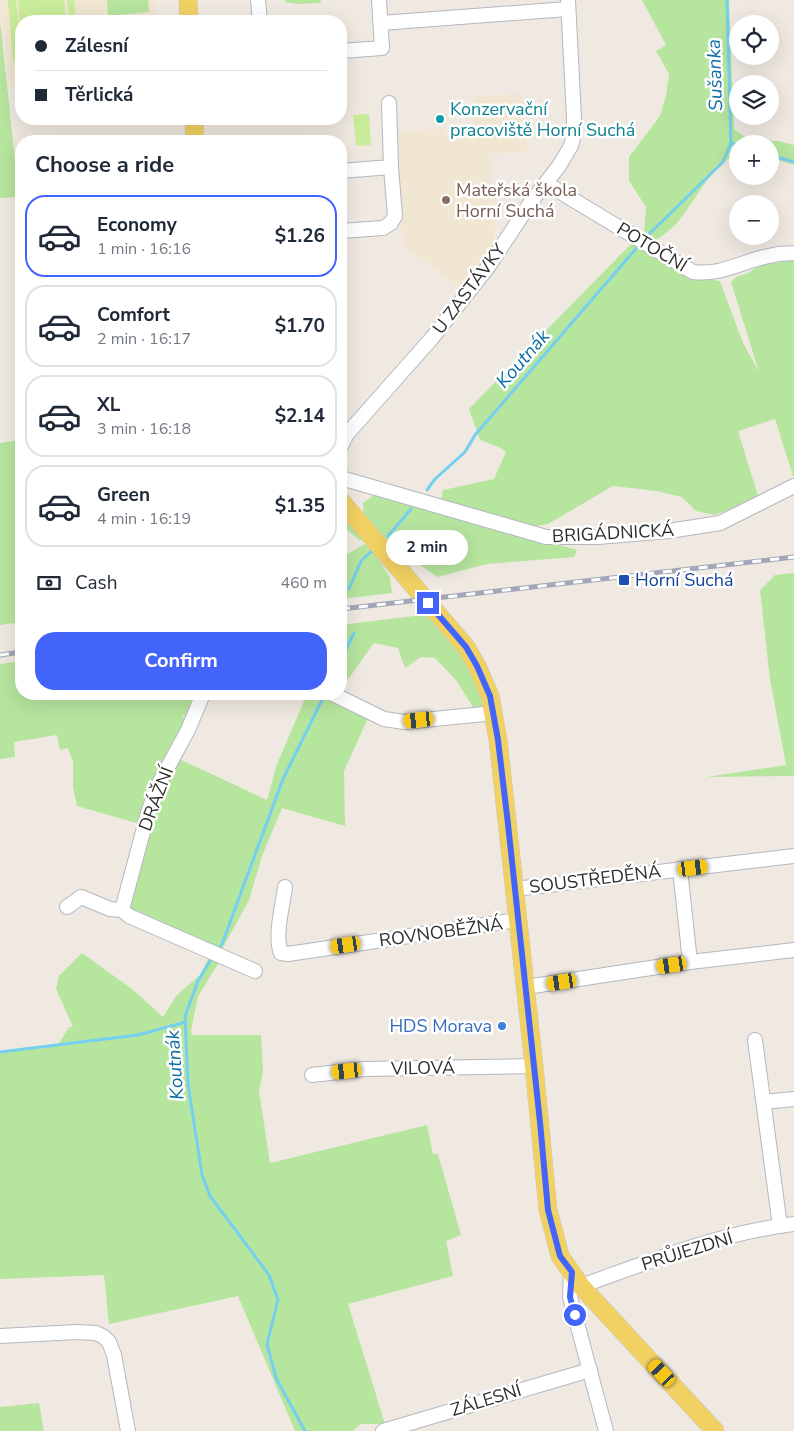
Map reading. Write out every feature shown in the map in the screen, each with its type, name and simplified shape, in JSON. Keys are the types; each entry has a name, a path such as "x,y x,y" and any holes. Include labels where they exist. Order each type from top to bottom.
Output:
{"main road":[{"path":"188,0 189,15"},
{"path":"347,508 466,647 484,680 490,696 498,740 515,889 548,1210 560,1256 576,1279 715,1431"}],"street":[{"path":"258,0 259,15"},
{"path":"347,51 382,48 379,0"},
{"path":"381,24 568,5"},
{"name":"U ZASTÁVKY","path":"347,434 461,302 508,238 531,202 547,184 571,146 574,134 573,86 568,5"},
{"path":"347,231 384,228 391,223 395,216 389,103"},
{"path":"347,171 391,167"},
{"name":"POTOČNÍ","path":"547,184 693,272 705,274 718,272 774,254 794,254"},
{"name":"BRIGÁDNICKÁ","path":"347,480 546,537 598,537 669,531 720,523 794,486"},
{"name":"DRÁŽNÍ","path":"122,910 148,813 157,788 188,730 200,700"},
{"path":"345,700 384,719 404,722 494,713"},
{"name":"SOUSTŘEDĚNÁ","path":"515,889 794,856"},
{"path":"680,869 690,962"},
{"name":"ROVNOBĚŽNÁ","path":"285,887 279,927 279,948 281,953 288,954 518,920"},
{"path":"67,907 81,897 110,909 122,910 129,916 255,971"},
{"path":"526,987 690,962 794,950"},
{"path":"755,1040 780,1226"},
{"name":"VILOVÁ","path":"312,1075 365,1069 534,1066"},
{"path":"764,1102 794,1099"},
{"name":"PRŮJEZDNÍ","path":"576,1279 697,1245 794,1224"},
{"path":"576,1279 570,1297 606,1431"},
{"path":"0,1336 77,1332 96,1333 104,1337 109,1342 114,1355 128,1431"},
{"name":"ZÁLESNÍ","path":"382,1431 590,1370"}],"shaded area":[{"path":"0,0 154,0 156,15 15,15 15,86 9,87"},
{"name":"Mateřská škola Horní Suchá","path":"522,94 527,152 489,154 496,251 468,288 461,288 403,245 394,132 445,128 446,136 475,134 473,110 475,96"}],"green space":[{"path":"8,0 16,0 18,15 15,15 15,62 13,62"},
{"path":"18,0 64,0 65,15 19,15"},
{"path":"67,0 74,0 75,15 68,15"},
{"path":"107,0 148,0 149,12 108,15"},
{"path":"285,0 321,0 320,3 299,4 285,2"},
{"path":"642,0 729,0 729,65 732,65 732,75 729,75 729,125 734,125 734,129 742,135 729,135 729,159 712,175 676,224 655,241 644,234 646,207 629,181 629,157 660,116 666,96 669,74 656,51 666,45"},
{"path":"0,21 15,160 15,197 0,198"},
{"path":"369,114 371,145 356,146 353,115"},
{"path":"779,141 794,145 794,165 779,161"},
{"path":"633,242 685,276 720,281 743,343 759,372 731,282 736,277 746,274 761,265 794,260 794,479 775,419 738,431 758,496 715,515 696,511 682,497 657,491 613,486 548,524 531,527 441,500 443,490 494,479 506,452 499,447 480,440 469,409"},
{"path":"15,441 15,623 0,625 0,443"},
{"path":"377,493 577,550 574,557 487,564 437,577 376,534 364,520 363,503"},
{"path":"347,518 364,537 360,541 347,529"},
{"path":"368,542 390,578 392,593 347,598 347,554"},
{"path":"794,573 794,776 707,777 786,765 770,679 760,590 775,575"},
{"path":"430,614 460,647 485,696 484,708 473,707 456,680 435,658 421,657 405,668 398,648 374,643 347,680 347,624"},
{"path":"15,662 15,700 194,700 187,716 182,715 185,719 185,725 140,824 77,806 73,787 73,762 68,748 60,750 57,735 14,742 15,757 0,759 0,664"},
{"path":"305,700 344,700 369,716 344,771 345,826 282,808 262,856 249,900 224,946 218,964 198,996 191,1030 192,1035 261,1035 263,1072 259,1091 270,1163 427,1125 433,1154 438,1154 461,1235 446,1241 453,1276 348,1304 385,1424 361,1424 353,1431 295,1431 238,1296 109,1324 104,1275 0,1279 0,1052 58,1045 69,1027 73,1027 56,989 59,976 82,953 132,989 163,1017 176,996 200,975 214,947 134,915 127,899 150,819 177,758 267,800 277,764"},
{"path":"39,1403 44,1431 0,1431 0,1407"}],"waterway":[{"name":"Sušanka","path":"727,0 731,135"},
{"name":"Koutnák","path":"646,237 723,162 729,148"},
{"name":"Sušanka","path":"779,158 794,162"},
{"name":"Koutnák","path":"427,490 435,479 465,452 475,435 640,244"},
{"name":"Koutnák","path":"388,536 411,509"},
{"name":"Koutnák","path":"349,589 361,561 375,548"},
{"name":"Koutnák","path":"347,648 354,633"},
{"name":"Koutnák","path":"216,951 222,944 283,779 322,700"},
{"name":"Koutnák","path":"213,956 198,981 185,1016 188,1084 202,1175 210,1196 269,1275 278,1300 267,1344 276,1378 305,1431"},
{"path":"0,1052 138,1035 186,1022"}],"railway":[{"path":"347,608 794,557"},
{"path":"0,655 15,653"}],"place":[{"name":"Konzervační pracoviště Horní Suchá","path":"440,119"},
{"name":"Mateřská škola Horní Suchá","path":"446,200"},
{"name":"Horní Suchá","path":"624,580"},
{"name":"HDS Morava","path":"502,1026"}],"route":[{"path":"428,603 466,647 484,680 490,696 498,740 508,824 548,1210 560,1256 572,1272 570,1297 575,1315"}]}
